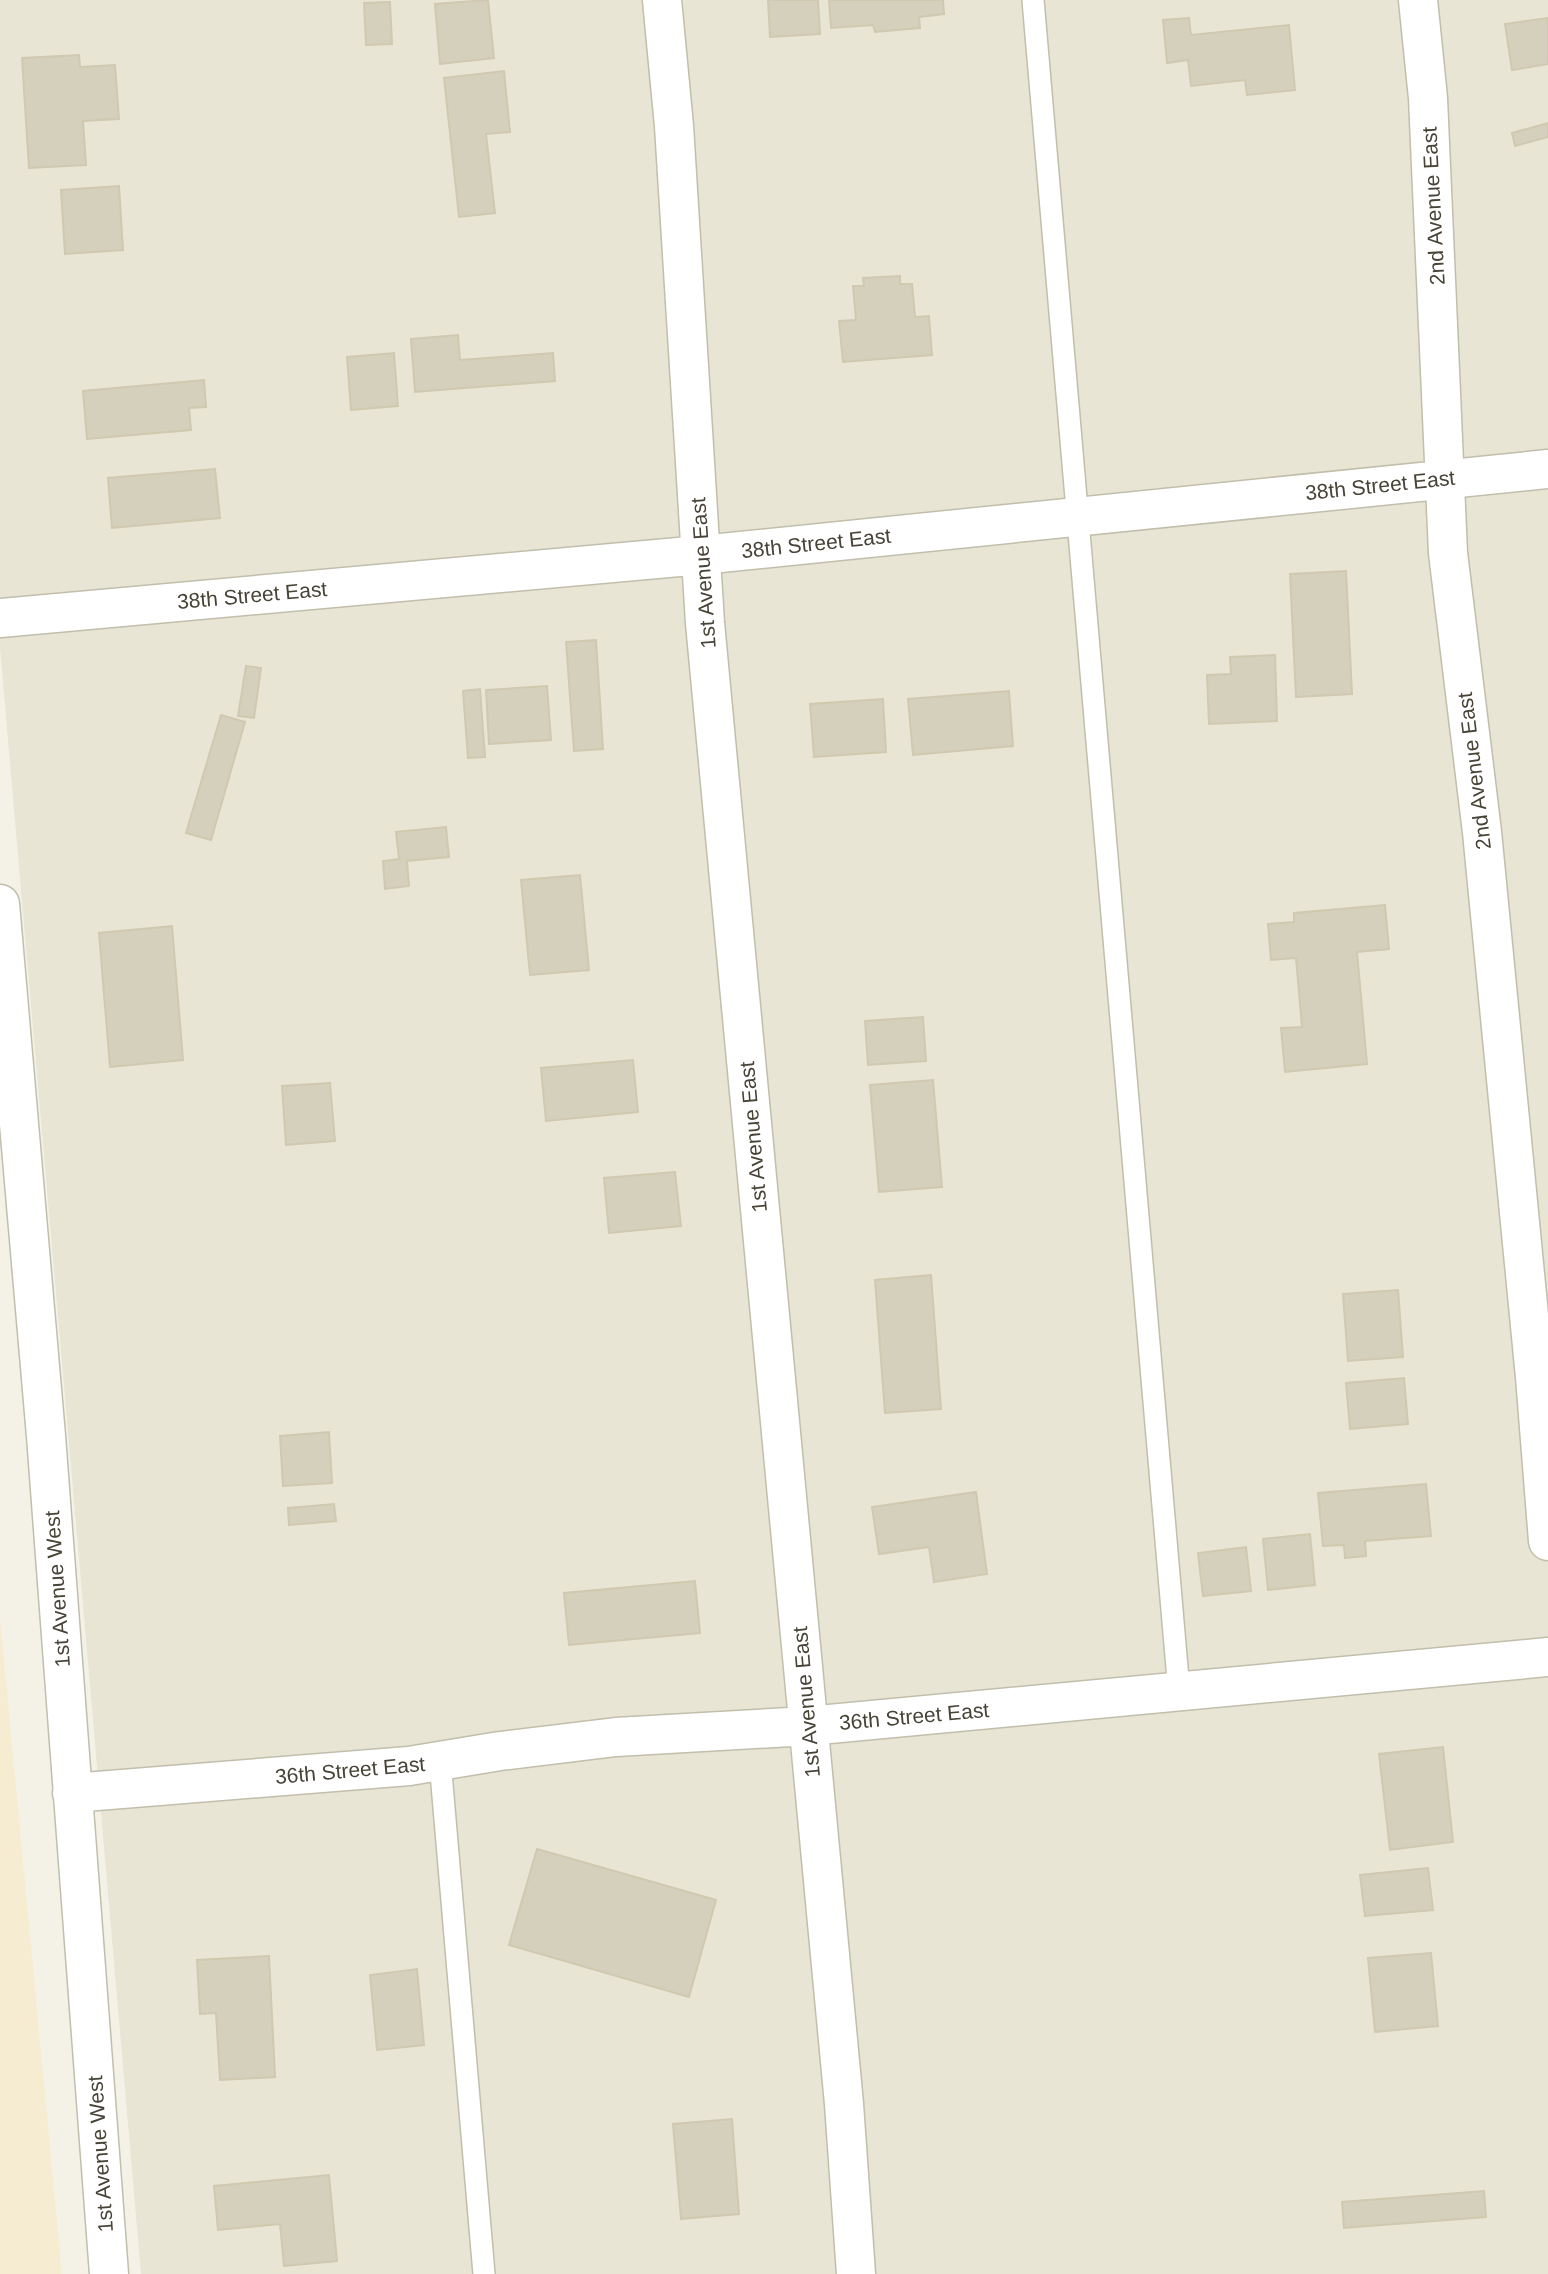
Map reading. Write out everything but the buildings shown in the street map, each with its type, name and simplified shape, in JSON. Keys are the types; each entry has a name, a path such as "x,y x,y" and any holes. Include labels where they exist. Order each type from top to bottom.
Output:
{"street":[{"name":"1st Avenue East","path":"662,0 674,127 708,650 844,2104 856,2274"},
{"name":"2nd Avenue East","path":"1418,0 1428,98 1448,553 1482,832 1535,1377 1548,1541"},
{"name":"38th Street East","path":"0,618 701,555 1548,469"},
{"name":"1st Avenue West","path":"0,904 46,1436 109,2274"},
{"name":"36th Street East","path":"72,1793 409,1766 500,1751 616,1737 808,1726 1548,1657"}],"lane":[{"path":"1033,0 1179,1691"},
{"path":"440,1761 484,2274"}],"shaded area":[{"path":"0,0 1548,0 1548,2274 141,2274 0,648"},
{"path":"0,1617 62,2274 0,2274"}]}
